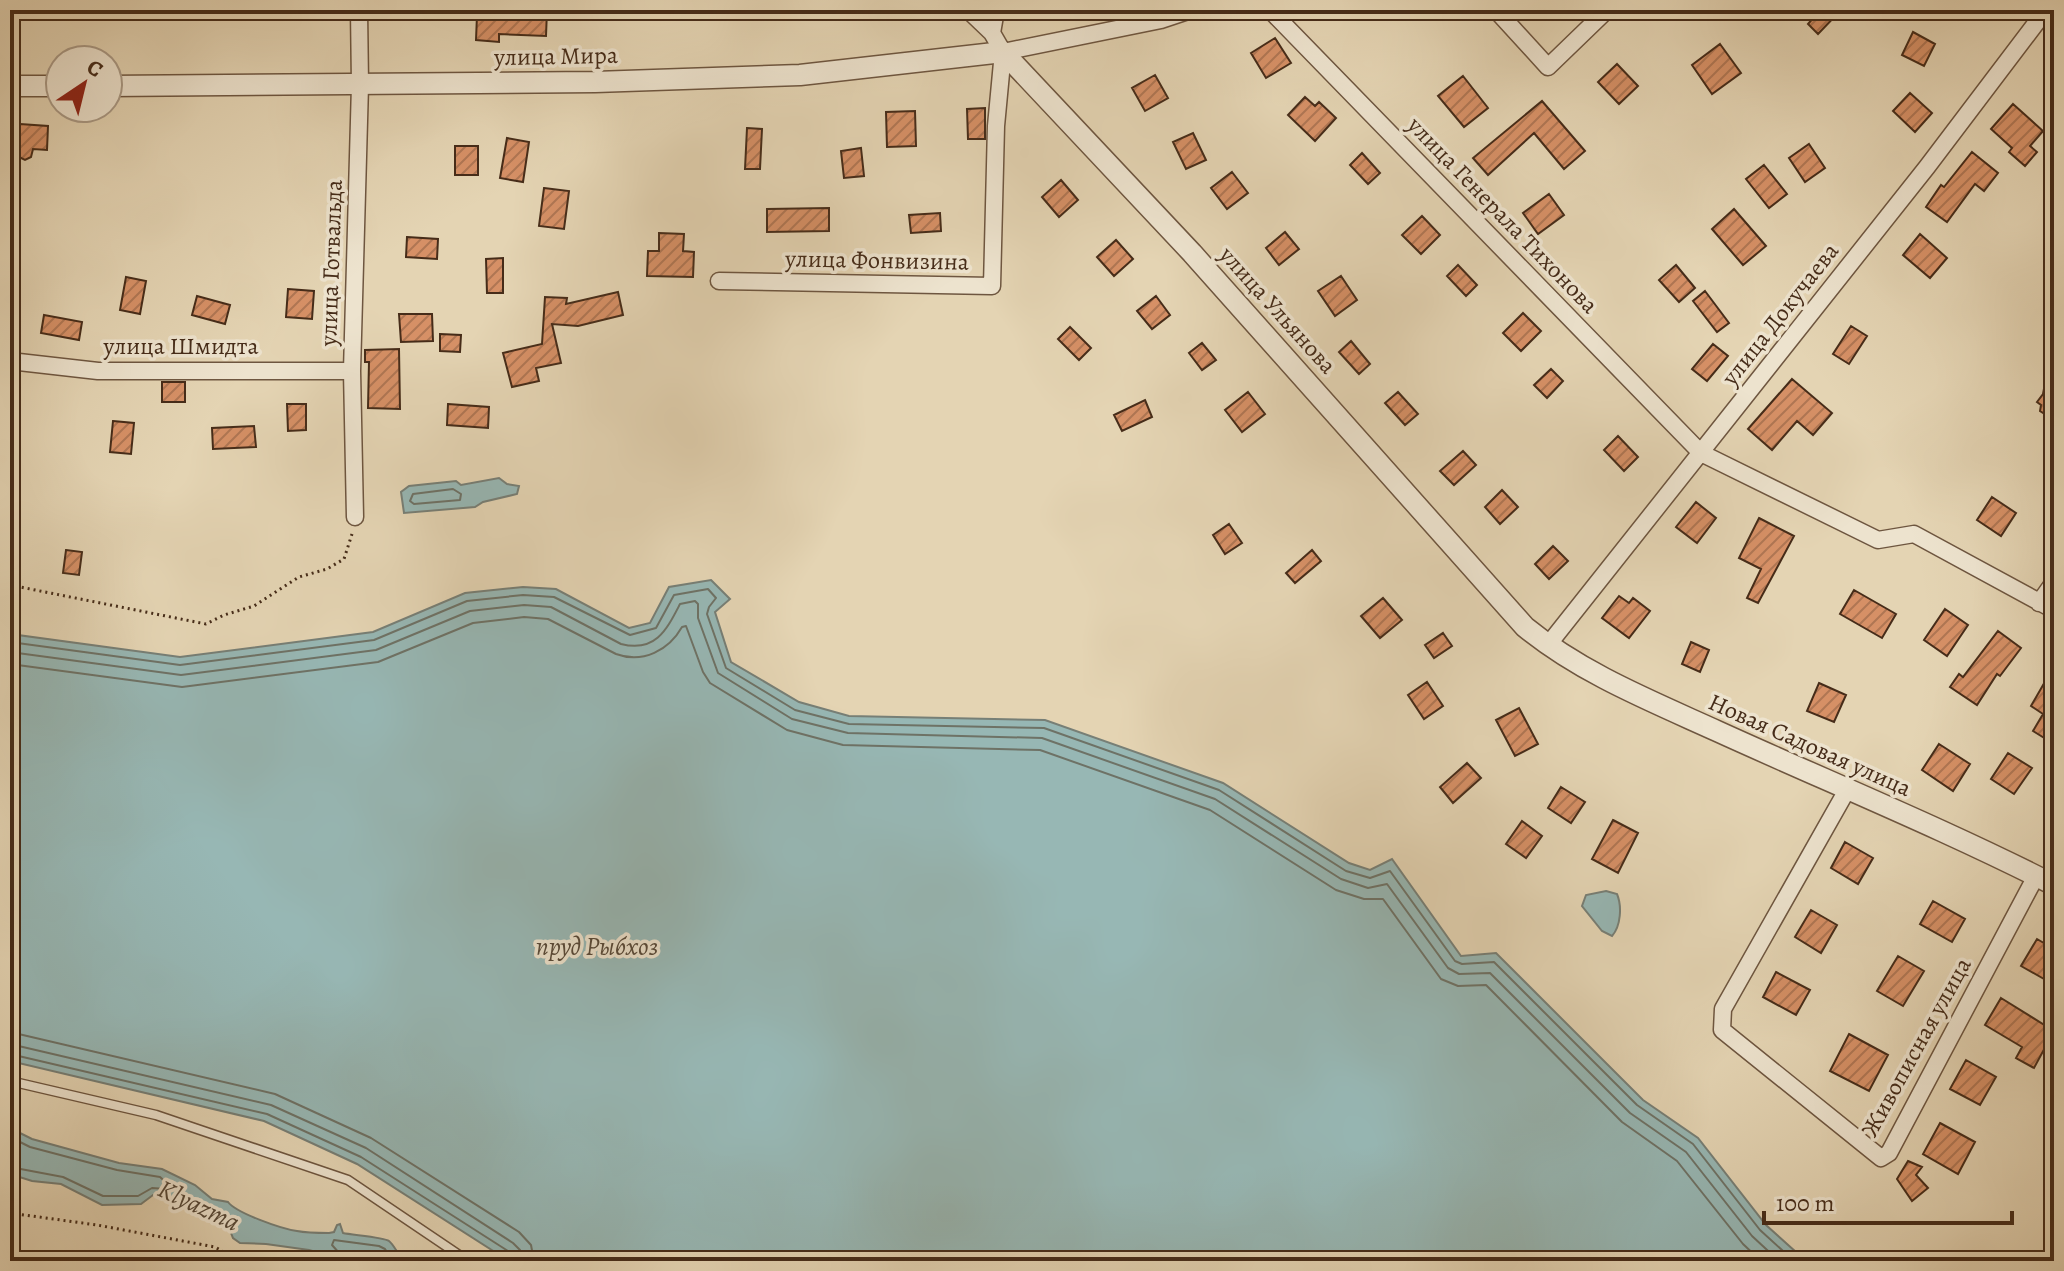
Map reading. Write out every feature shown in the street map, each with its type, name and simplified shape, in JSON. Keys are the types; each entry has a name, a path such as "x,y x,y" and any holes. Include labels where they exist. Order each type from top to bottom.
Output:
{"street":[{"name":"улица Готвальда","path":"355,517 352,371 360,85 359,10"},
{"name":"улица Ульянова","path":"968,10 992,33 1003,52 1192,253 1525,627 1548,645"},
{"path":"992,33 996,10"},
{"path":"1003,52 1161,20 1191,10"},
{"name":"улица Генерала Тихонова","path":"1270,10 1701,453"},
{"path":"1496,10 1548,67 1607,10"},
{"name":"улица Докучаева","path":"1548,645 1927,167 2046,10"},
{"name":"улица Мира","path":"124,86 595,82 800,75 1003,52"},
{"name":"улица Фонвизина","path":"719,281 992,286 996,126 1003,52"},
{"path":"10,86 44,86"},
{"name":"улица Шмидта","path":"10,361 98,371 352,371"},
{"path":"1701,453 1878,540 1914,534 2047,607 2054,582"},
{"name":"Новая Садовая улица","path":"1548,645 1585,668 1653,702 2045,881"},
{"name":"Живописная улица","path":"1847,790 1723,1009 1722,1030 1881,1158 1889,1153 2045,881"}],"lane":[{"path":"10,1081 156,1115 348,1180 468,1261"}],"path":[{"path":"10,585 206,624 254,606 299,577 327,569 344,559 355,517"},
{"path":"10,1213 215,1247 239,1261"}],"water":[{"path":"499,478 507,484 519,486 517,494 483,502 475,507 404,513 401,492 409,486 456,481 461,485"},
{"name":"пруд Рыбхоз","path":"711,580 730,599 715,612 731,662 799,702 849,716 1045,720 1223,783 1349,863 1370,870 1392,859 1461,956 1496,953 1643,1100 1698,1138 1766,1225 1806,1261 509,1261 357,1164 264,1121 10,1061 10,634 180,657 373,632 465,593 523,587 556,589 629,628 650,623 669,587"},
{"path":"1606,891 1617,894 1620,904 1619,921 1612,936 1602,931 1582,906 1586,895"},
{"name":"Klyazma","path":"10,1128 32,1139 119,1163 162,1169 195,1185 212,1199 228,1202 249,1215 281,1227 329,1233 340,1224 343,1233 389,1241 406,1261 348,1261 309,1250 240,1243 233,1238 229,1228 173,1198 153,1195 141,1204 102,1205 61,1184 32,1181 10,1174"}],"building":[{"path":"525,10 547,10 546,36 499,34 499,42 476,40 477,15 524,18"},
{"path":"1820,10 1841,10 1818,34 1808,24"},
{"path":"1913,32 1935,44 1924,66 1902,55"},
{"path":"1275,38 1291,63 1266,78 1251,53"},
{"path":"1720,44 1741,73 1712,94 1692,65"},
{"path":"1617,64 1638,86 1619,104 1598,82"},
{"path":"1155,75 1168,98 1145,111 1132,88"},
{"path":"1463,76 1488,108 1464,127 1438,96"},
{"path":"1910,93 1932,113 1915,132 1893,111"},
{"path":"1305,97 1315,106 1319,102 1336,118 1315,141 1288,115"},
{"path":"1542,101 1585,151 1564,169 1534,133 1488,175 1473,158"},
{"path":"2013,104 2043,131 2030,146 2037,152 2025,166 2009,152 2012,148 1991,129"},
{"path":"985,108 985,139 968,139 967,109"},
{"path":"915,111 916,146 887,147 886,112"},
{"path":"20,124 48,126 47,150 33,149 31,157 25,160 17,156 16,148 10,148 10,132 19,132"},
{"path":"747,128 762,129 760,169 745,169"},
{"path":"1193,133 1206,160 1186,169 1173,142"},
{"path":"507,138 529,142 523,182 500,178"},
{"path":"1809,144 1825,168 1805,182 1789,158"},
{"path":"455,146 478,146 478,175 455,175"},
{"path":"861,148 864,176 844,178 841,151"},
{"path":"1972,152 1998,173 1984,191 1975,184 1947,222 1926,207 1941,185 1944,187"},
{"path":"1362,153 1380,173 1368,184 1350,165"},
{"path":"1764,165 1787,194 1769,208 1746,179"},
{"path":"1232,172 1248,193 1227,209 1211,188"},
{"path":"1061,180 1078,200 1059,217 1042,197"},
{"path":"544,188 569,191 564,229 539,226"},
{"path":"1549,194 1564,215 1538,234 1523,213"},
{"path":"829,208 829,231 767,232 767,209"},
{"path":"1734,209 1766,246 1743,265 1712,229"},
{"path":"940,213 941,231 911,233 909,215"},
{"path":"1422,216 1440,235 1421,254 1402,235"},
{"path":"1285,232 1299,249 1279,265 1266,248"},
{"path":"659,233 684,234 683,251 694,252 693,277 647,276 648,251 659,251"},
{"path":"1920,234 1947,258 1930,278 1903,255"},
{"path":"407,237 438,239 437,259 406,257"},
{"path":"1116,240 1133,259 1114,276 1097,257"},
{"path":"503,258 503,293 487,293 486,259"},
{"path":"1458,265 1477,285 1466,296 1447,276"},
{"path":"1676,265 1695,288 1679,302 1659,280"},
{"path":"1341,276 1357,300 1335,316 1318,291"},
{"path":"126,277 146,281 140,314 120,310"},
{"path":"288,289 314,291 312,319 286,317"},
{"path":"1705,291 1729,323 1717,332 1693,301"},
{"path":"618,292 623,315 578,326 552,324 561,363 536,368 539,381 512,387 503,353 542,344 545,297 567,298 566,304"},
{"path":"197,296 230,305 225,324 192,315"},
{"path":"1156,296 1170,315 1152,329 1137,311"},
{"path":"1523,313 1541,331 1521,351 1503,333"},
{"path":"399,314 432,314 433,341 401,342"},
{"path":"44,315 82,322 79,340 41,333"},
{"path":"1851,326 1867,336 1849,364 1833,354"},
{"path":"1070,327 1091,348 1079,360 1058,339"},
{"path":"440,334 461,335 460,352 440,351"},
{"path":"1351,341 1370,364 1359,374 1339,352"},
{"path":"1202,343 1216,360 1202,370 1189,353"},
{"path":"1713,344 1728,356 1707,381 1692,369"},
{"path":"399,349 400,409 368,408 369,362 365,362 365,350"},
{"path":"1551,369 1563,381 1547,398 1534,385"},
{"path":"2047,373 2054,373 2054,420 2040,411 2041,405 2037,402 2043,394"},
{"path":"1792,379 1832,413 1813,435 1797,421 1772,450 1748,429"},
{"path":"162,382 185,382 185,402 162,402"},
{"path":"1248,392 1265,414 1242,432 1225,410"},
{"path":"1398,392 1418,414 1405,425 1385,403"},
{"path":"1145,400 1152,417 1122,431 1114,415"},
{"path":"287,404 306,404 306,430 288,431"},
{"path":"448,404 489,407 488,428 447,425"},
{"path":"113,421 134,423 131,454 110,452"},
{"path":"254,426 256,447 213,449 212,428"},
{"path":"1618,436 1638,457 1624,471 1604,450"},
{"path":"1463,451 1476,465 1454,485 1440,471"},
{"path":"1502,490 1518,507 1500,524 1485,507"},
{"path":"1992,497 2016,513 2001,536 1977,520"},
{"path":"1696,502 1716,518 1697,543 1676,527"},
{"path":"1759,518 1794,536 1758,603 1747,598 1761,569 1739,558"},
{"path":"1229,524 1242,543 1225,554 1213,535"},
{"path":"1553,546 1568,561 1549,579 1535,564"},
{"path":"66,550 82,552 79,575 63,573"},
{"path":"1312,550 1321,561 1295,583 1286,573"},
{"path":"1854,590 1896,614 1882,638 1840,614"},
{"path":"1619,596 1629,603 1633,598 1650,611 1629,638 1602,618"},
{"path":"1383,598 1402,620 1380,638 1361,616"},
{"path":"1945,609 1968,625 1947,656 1924,640"},
{"path":"1998,631 2021,648 2000,676 1997,674 1977,705 1950,687 1959,674 1963,677"},
{"path":"1443,633 1452,646 1434,658 1425,645"},
{"path":"1691,642 1709,650 1700,672 1682,664"},
{"path":"2054,666 2054,744 2033,731 2043,714 2031,706"},
{"path":"1427,682 1443,706 1424,719 1408,695"},
{"path":"1819,683 1846,695 1834,722 1807,711"},
{"path":"1519,708 1538,744 1515,756 1496,720"},
{"path":"1939,744 1970,764 1953,791 1922,770"},
{"path":"2008,753 2032,768 2014,794 1991,779"},
{"path":"1467,763 1481,778 1453,803 1440,787"},
{"path":"1561,787 1585,802 1571,823 1548,808"},
{"path":"1613,820 1638,833 1618,873 1592,859"},
{"path":"1522,821 1542,836 1526,858 1506,844"},
{"path":"1845,842 1873,858 1858,884 1831,868"},
{"path":"1933,901 1965,919 1952,942 1920,924"},
{"path":"1811,910 1837,925 1821,953 1795,937"},
{"path":"2037,939 2054,949 2054,962 2044,979 2021,966"},
{"path":"1898,956 1924,971 1903,1006 1877,991"},
{"path":"1776,972 1810,990 1796,1015 1763,997"},
{"path":"2001,998 2054,1031 2034,1068 2016,1058 2022,1047 1985,1025"},
{"path":"1849,1034 1888,1055 1869,1091 1830,1071"},
{"path":"1966,1060 1996,1077 1980,1105 1950,1089"},
{"path":"1940,1123 1975,1142 1958,1174 1923,1154"},
{"path":"1908,1161 1922,1167 1916,1175 1928,1188 1912,1201 1897,1179"}]}
